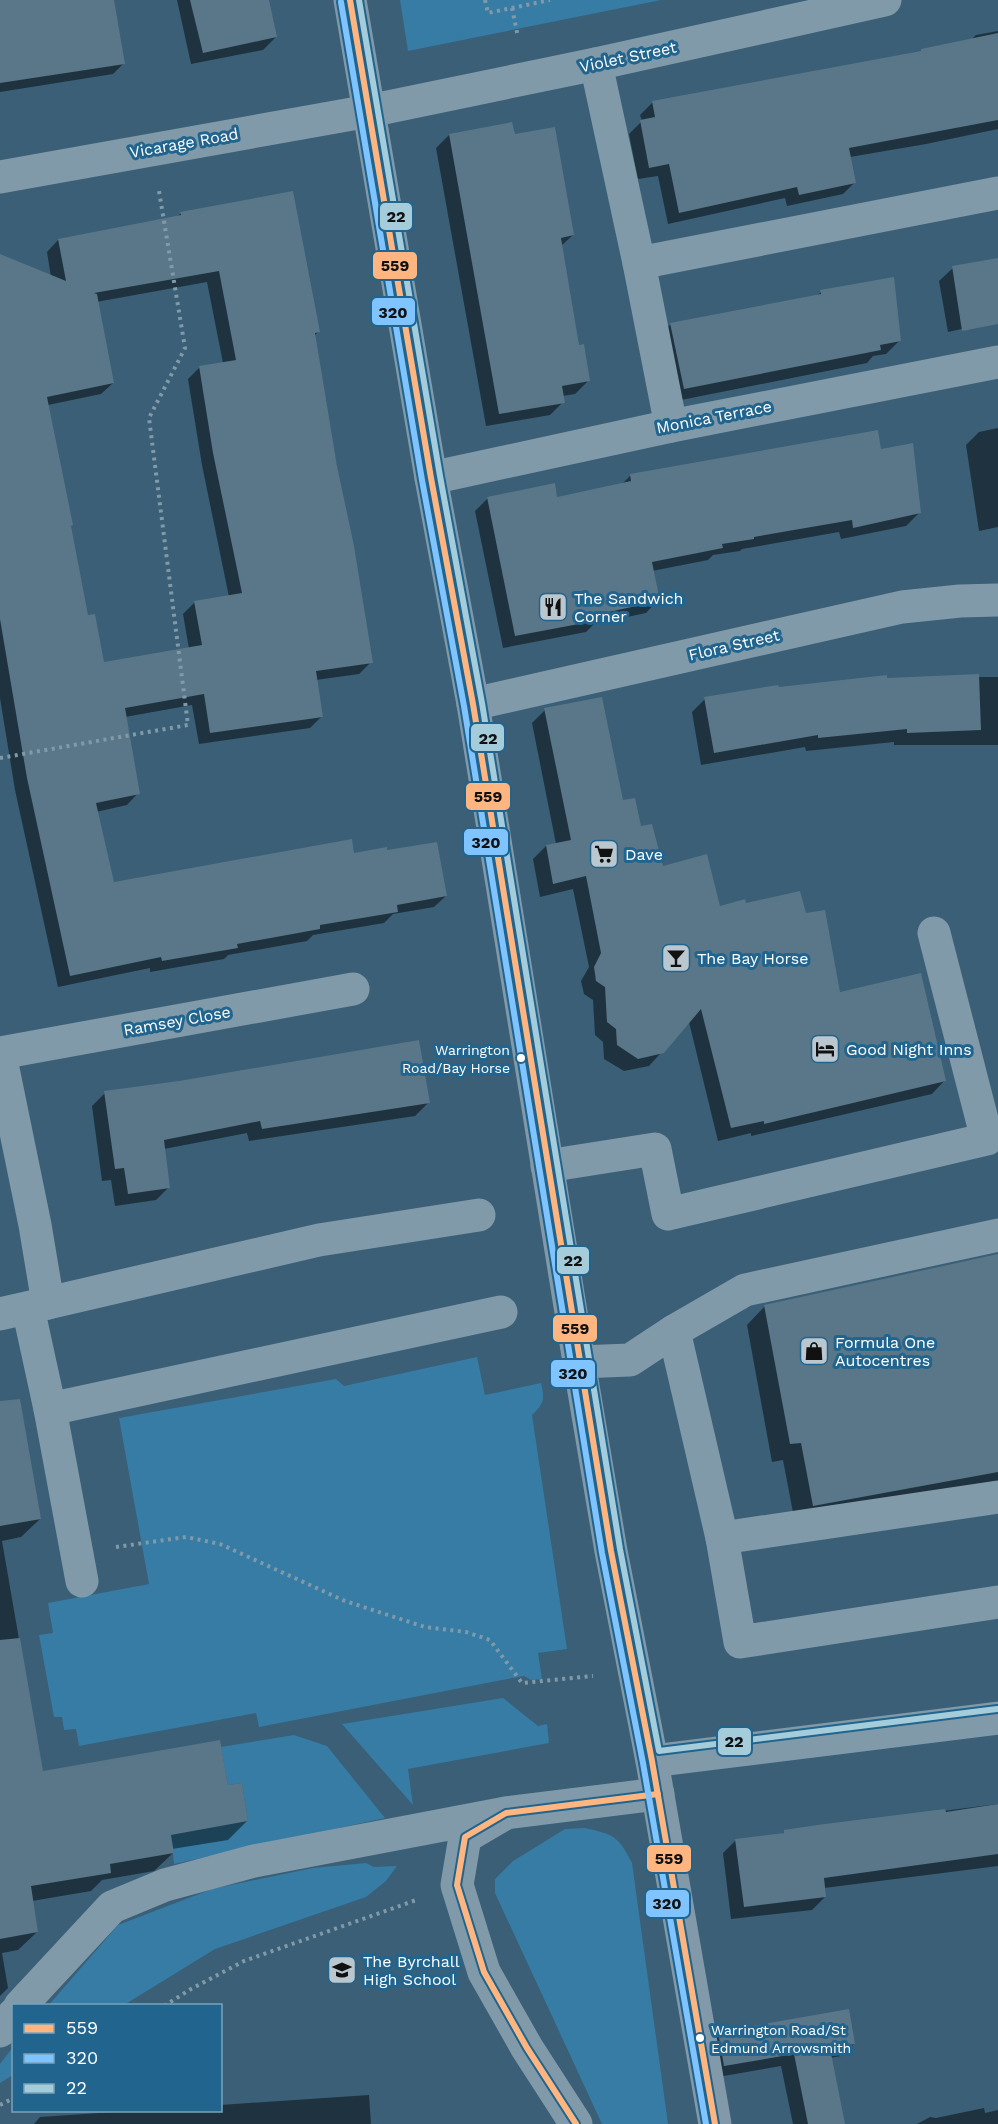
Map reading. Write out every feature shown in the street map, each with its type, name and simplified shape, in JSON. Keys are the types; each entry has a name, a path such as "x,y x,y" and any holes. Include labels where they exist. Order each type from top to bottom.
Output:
{"main road":[{"path":"350,0 431,478 472,704 579,1362 658,1794 715,2124"}],"street":[{"name":"Violet Street","path":"369,111 885,0"},
{"path":"596,64 671,426"},
{"name":"Vicarage Road","path":"0,177 369,111"},
{"path":"639,263 998,193"},
{"name":"Monica Terrace","path":"431,478 671,426 998,362"},
{"name":"Flora Street","path":"472,704 903,607 998,600"},
{"path":"547,1166 655,1149 668,1214 987,1139 934,933"},
{"name":"Ramsey Close","path":"0,1054 353,989"},
{"path":"0,1054 35,1225 25,1308 50,1409 80,1567"},
{"path":"25,1308 319,1240 479,1215"},
{"path":"579,1362 630,1360 674,1331 745,1290 998,1235"},
{"path":"50,1409 501,1312"},
{"path":"674,1331 722,1538 740,1642 998,1602"},
{"path":"722,1538 998,1497"},
{"path":"652,1761 998,1718"},
{"path":"22,2004 112,1907 165,1885 254,1861 506,1813 658,1794"},
{"path":"506,1813 465,1837 457,1885 484,1972 527,2048 576,2124"},
{"path":"0,2031 12,2016"}],"path":[{"path":"485,0 488,13 550,0"},
{"path":"0,758 188,725 149,418 185,348 152,149"},
{"path":"80,1567 141,1542 186,1537 220,1544 345,1601 425,1627 466,1632 489,1640 522,1683 634,1671"},
{"path":"168,2004 244,1961 457,1885"}],"shaded area":[{"path":"400,0 661,0 408,51"},
{"path":"477,1357 485,1395 541,1383 542,1401 532,1415 567,1649 538,1653 542,1679 531,1680 524,1676 518,1677 259,1727 256,1713 79,1746 76,1729 64,1730 62,1717 54,1717 39,1635 53,1633 48,1603 149,1584 119,1418 336,1379 344,1386"},
{"path":"503,1698 538,1726 547,1724 549,1743 408,1769 413,1805 342,1724"},
{"path":"294,1735 327,1746 385,1818 174,1864 171,1835 248,1821 242,1783 228,1785 221,1747"},
{"path":"585,1828 603,1832 619,1841 632,1863 668,2124 602,2124 495,1893 495,1879 513,1861 565,1829"},
{"path":"366,1863 374,1867 397,1866 386,1881 366,1897 215,1949 126,2004 50,2004 118,1925 212,1889 313,1868"},
{"path":"12,2048 12,2076 0,2083 0,2064"}],"building":[{"path":"0,0 114,0 125,64 0,83"},
{"path":"190,0 269,0 277,37 203,53"},
{"path":"998,33 998,120 849,148 856,183 799,195 797,187 679,213 669,164 649,168 640,120 655,117 652,101 921,51 921,49"},
{"path":"512,122 515,134 555,127 574,235 561,238 579,345 584,344 590,381 562,386 565,403 499,414 449,134"},
{"path":"293,191 320,332 315,333 373,663 316,671 323,717 210,733 204,694 125,708 140,794 96,803 114,882 352,839 354,853 437,842 447,896 397,905 398,912 320,925 320,929 237,944 238,948 162,961 161,957 70,976 27,778 0,619 0,254 66,281 58,239 181,215 180,212","holes":["219,271 236,360 199,366 213,453 242,593 194,601 202,645 104,662 95,614 88,615 71,526 73,525 47,397 114,383 97,294 94,293"]},
{"path":"998,258 998,324 962,331 952,266"},
{"path":"894,277 901,341 880,345 881,350 684,389 670,323 821,294 820,290"},
{"path":"878,430 881,449 913,443 921,513 853,528 852,520 754,537 754,539 722,544 723,548 652,562 660,601 599,614 600,620 515,636 487,497 555,483 557,497 631,481 630,474"},
{"path":"979,674 981,730 907,733 907,729 818,738 818,735 714,753 704,697 778,685 779,687 887,675 887,678"},
{"path":"602,697 623,800 635,798 641,826 652,824 663,866 707,854 720,906 745,899 746,903 800,891 806,913 825,910 840,992 921,973 946,1081 764,1124 764,1121 731,1128 701,1009 664,1053 638,1059 617,1045 616,1029 607,1022 605,987 596,981 594,967 601,953 586,876 553,884 546,845 571,840 544,708"},
{"path":"419,1040 430,1103 262,1129 260,1121 164,1140 170,1188 128,1194 124,1168 115,1169 104,1091 179,1081"},
{"path":"998,1254 998,1472 813,1506 801,1443 790,1444 764,1305"},
{"path":"20,1399 41,1519 0,1526 0,1401"},
{"path":"20,1638 43,1771 220,1740 228,1785 242,1783 248,1821 171,1835 174,1853 110,1864 111,1873 31,1886 38,1932 0,1939 0,1640"},
{"path":"998,1804 998,1854 824,1878 826,1897 744,1907 735,1839 784,1833 784,1830 817,1825 945,1809 946,1812"},
{"path":"849,2009 855,2044 830,2048 845,2124 808,2124 794,2054 724,2066 718,2032"}],"transit line":[{"name":"559","path":"350,0 431,478 473,704 611,1551 652,1761 715,2124"},
{"name":"22","path":"359,0 440,476 482,703 620,1549 659,1751 997,1709"},
{"name":"320","path":"341,2 422,480 464,706 602,1553 643,1763 706,2124"},
{"name":"559","path":"576,2124 527,2048 484,1972 457,1885 465,1837 506,1813 658,1794"}],"place":[{"name":"The Sandwich Corner","path":"553,607"},
{"name":"Dave","path":"604,854"},
{"name":"The Bay Horse","path":"676,958"},
{"name":"Good Night Inns","path":"825,1049"},
{"name":"Warrington Road/Bay Horse","path":"521,1058"},
{"name":"Formula One Autocentres","path":"814,1351"},
{"name":"The Byrchall High School","path":"342,1970"},
{"name":"Warrington Road/St Edmund Arrowsmith","path":"700,2038"}]}
